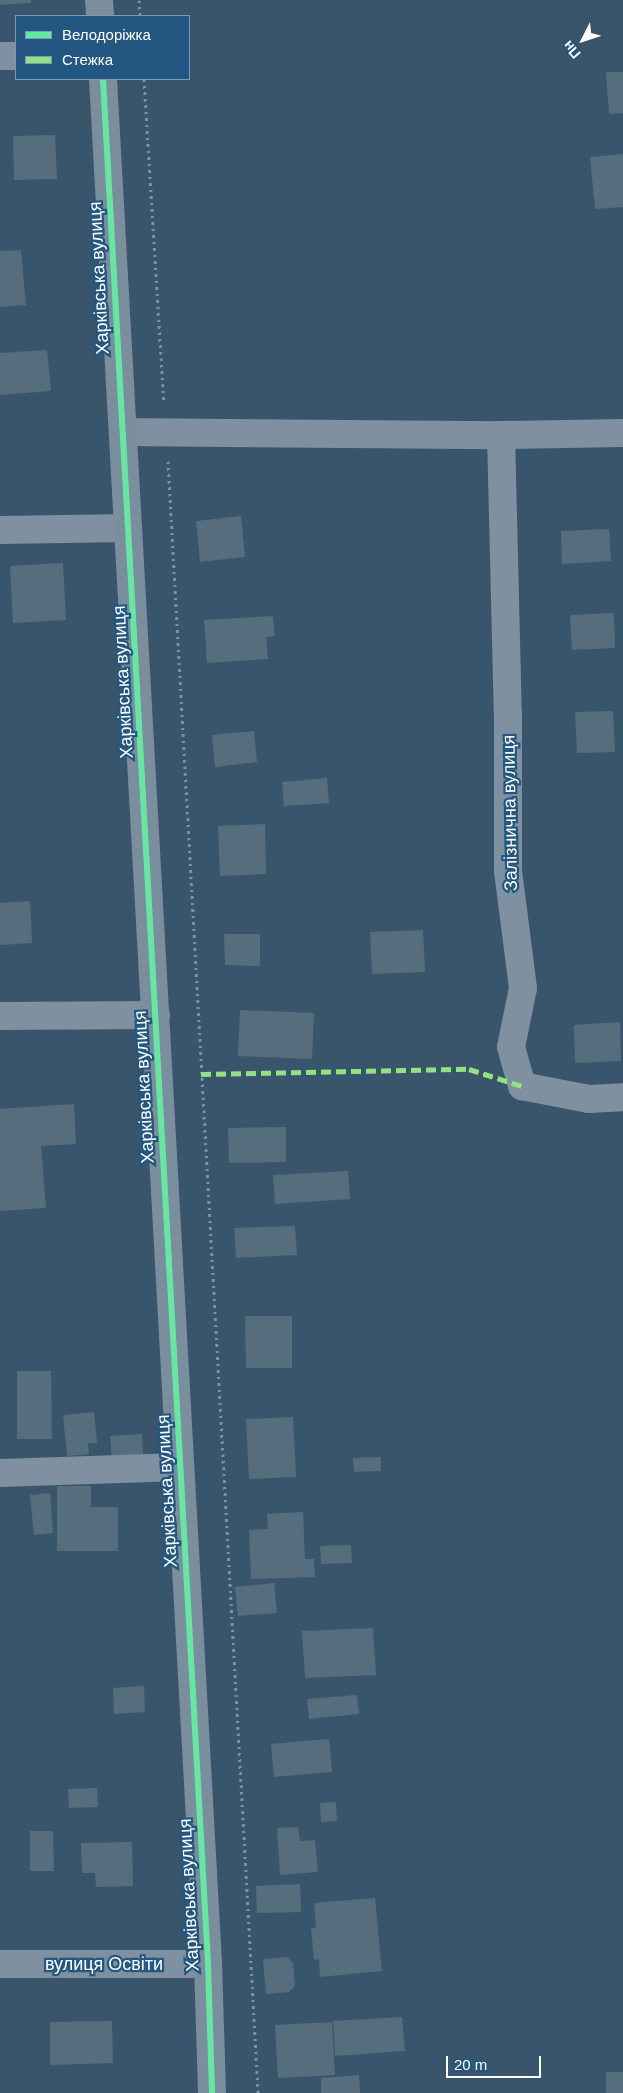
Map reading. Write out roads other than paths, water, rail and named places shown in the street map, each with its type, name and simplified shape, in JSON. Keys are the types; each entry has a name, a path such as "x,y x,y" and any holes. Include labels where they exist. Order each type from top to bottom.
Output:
{"street":[{"path":"99,0 100,15"},
{"path":"0,56 15,56"},
{"name":"Харківська вулиця","path":"103,80 208,1964 212,2093"},
{"path":"123,432 166,434 500,435 623,433"},
{"name":"Залізнична вулиця","path":"500,435 508,715 508,871 523,988 511,1048 522,1086 589,1099 623,1097"},
{"path":"0,530 128,528"},
{"path":"0,1016 156,1015"},
{"path":"0,1473 180,1467"},
{"name":"вулиця Освіти","path":"0,1964 208,1964"}]}
